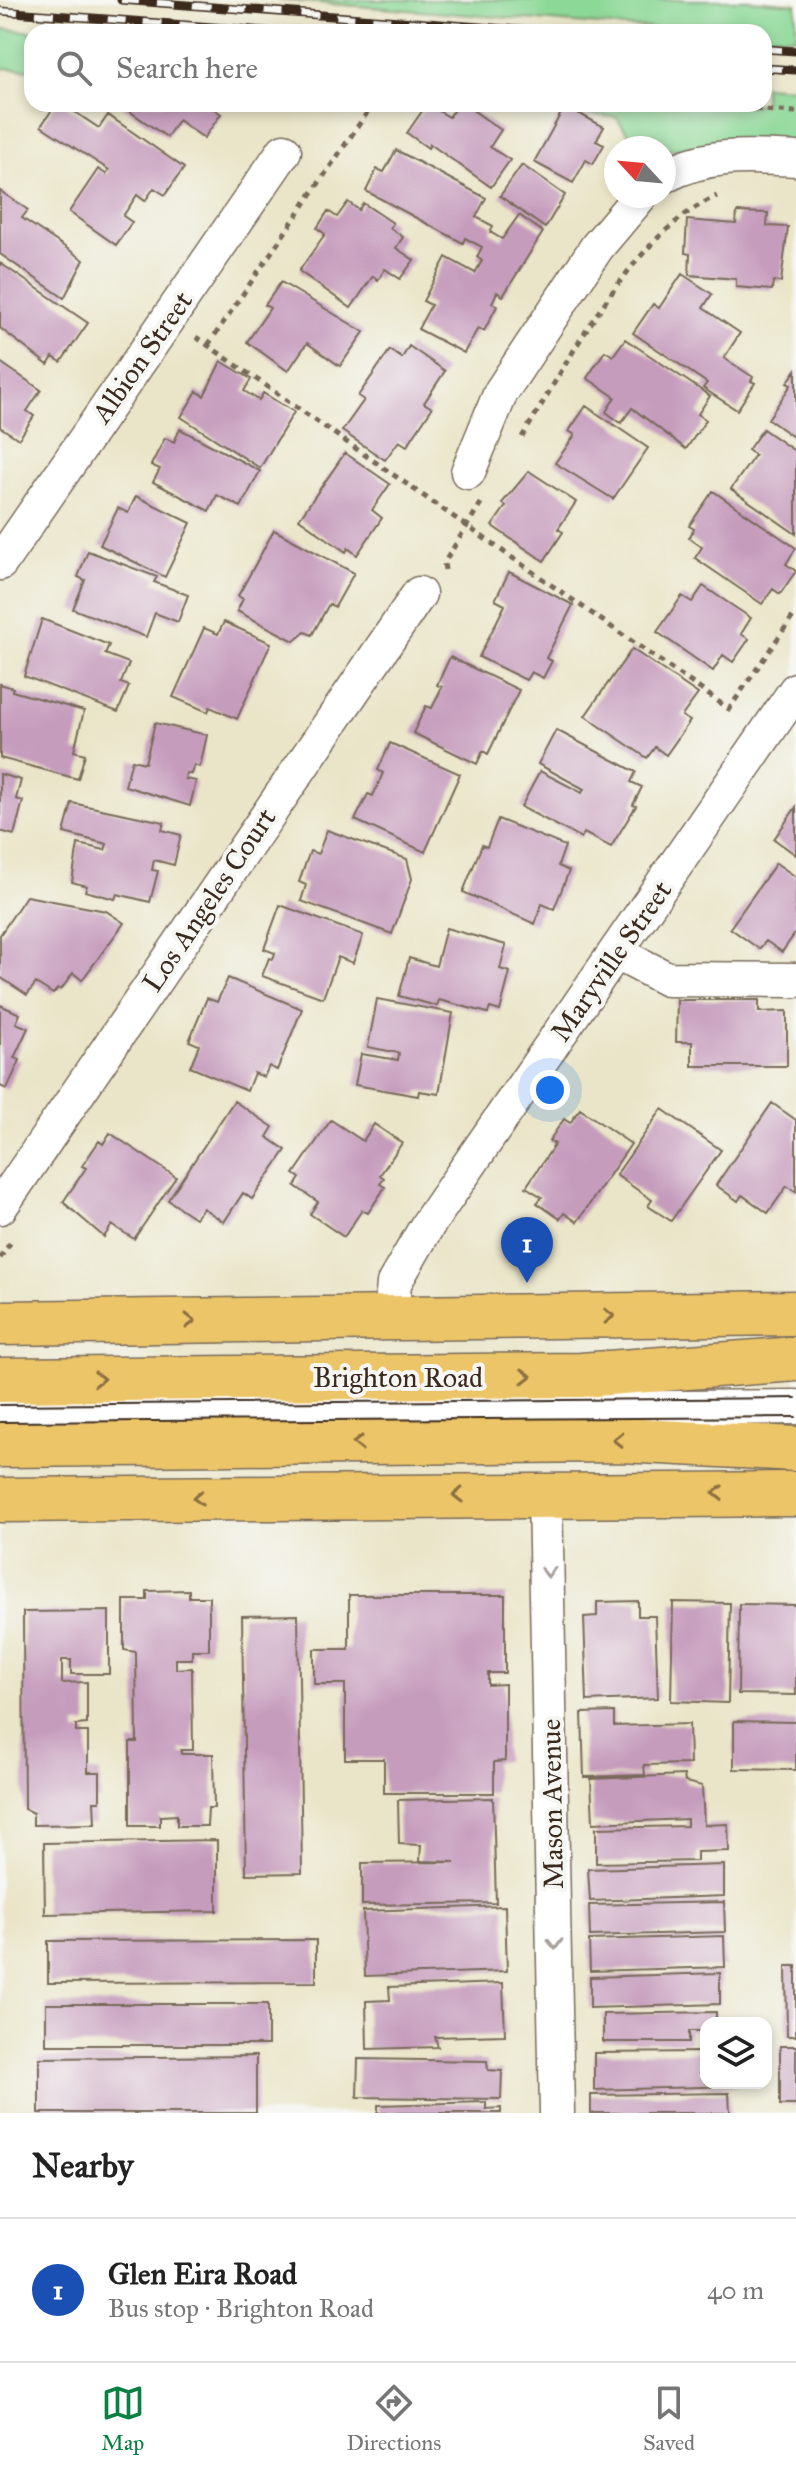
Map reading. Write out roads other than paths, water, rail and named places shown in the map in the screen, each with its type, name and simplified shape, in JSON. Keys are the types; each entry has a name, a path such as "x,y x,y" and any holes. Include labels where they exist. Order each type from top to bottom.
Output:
{"main road":[{"name":"Brighton Road","path":"0,1323 796,1313"},
{"path":"273,1321 372,1377"},
{"path":"10,1413 99,1322"},
{"name":"Brighton Road","path":"10,1413 372,1377 581,1375 796,1359"},
{"path":"10,1413 796,1449"},
{"path":"0,1500 796,1494"}],"street":[{"name":"Albion Street","path":"0,563 284,151"},
{"path":"676,171 705,159 734,156 796,159"},
{"path":"468,472 501,392 597,247 630,208"},
{"name":"Los Angeles Court","path":"0,1207 419,594"},
{"name":"Maryville Street","path":"391,1319 394,1283 427,1226 796,690"},
{"path":"617,953 667,979 796,980"},
{"path":"10,1413 796,1407"},
{"name":"Mason Avenue","path":"545,1494 557,2113"}],"tram line":[{"path":"0,1405 796,1398"},
{"path":"0,1422 796,1417"}],"railway":[{"path":"121,0 438,24"},
{"path":"0,11 171,24"},
{"path":"772,50 796,51"},
{"path":"772,68 796,70"}],"place":[{"name":"Glen Eira Road","path":"527,1283"}]}
